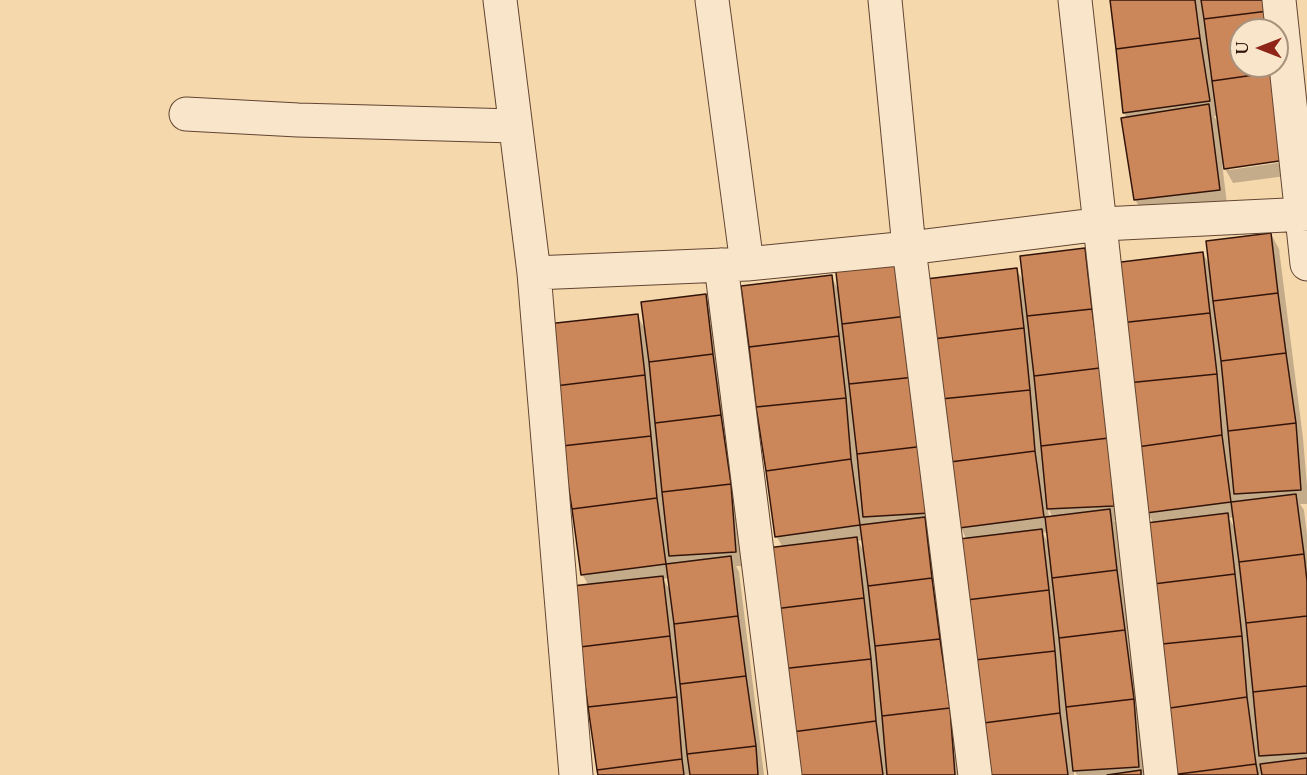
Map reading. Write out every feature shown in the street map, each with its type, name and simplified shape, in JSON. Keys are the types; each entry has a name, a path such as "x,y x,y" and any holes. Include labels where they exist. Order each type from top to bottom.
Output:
{"street":[{"path":"500,0 534,273 576,775"},
{"path":"712,0 734,265 784,775"},
{"path":"885,0 909,248 975,775"},
{"path":"1075,0 1102,224 1161,775"},
{"path":"1279,0 1304,214 1307,264"},
{"path":"186,114 298,120 514,126"},
{"path":"534,273 734,265 909,248 1102,224 1304,214"}],"building":[{"path":"1110,0 1195,0 1200,38 1116,49"},
{"path":"1201,0 1266,0 1268,11 1204,19"},
{"path":"1268,11 1269,18 1229,18 1229,78 1233,78 1212,81 1204,19"},
{"path":"1200,38 1210,101 1123,113 1116,49"},
{"path":"1233,78 1276,78 1286,160 1224,169 1212,81"},
{"path":"1209,104 1220,190 1134,200 1121,118"},
{"path":"1271,233 1278,293 1213,301 1206,241"},
{"path":"1085,248 1092,309 1027,316 1020,256"},
{"path":"1203,252 1210,313 1120,323 1113,263"},
{"path":"900,256 907,316 842,324 835,264"},
{"path":"1017,268 1024,328 933,339 926,279"},
{"path":"832,275 839,336 749,347 741,286"},
{"path":"1278,293 1286,353 1221,361 1213,301"},
{"path":"706,294 713,354 649,362 641,302"},
{"path":"1092,309 1100,368 1034,376 1027,316"},
{"path":"1210,313 1217,374 1127,383 1120,323"},
{"path":"638,314 645,375 555,386 547,324"},
{"path":"907,316 915,377 849,384 842,324"},
{"path":"1024,328 1030,390 941,399 933,339"},
{"path":"839,336 846,398 756,407 749,347"},
{"path":"1286,353 1296,423 1228,431 1221,361"},
{"path":"713,354 721,415 655,423 649,362"},
{"path":"1100,368 1109,438 1041,446 1034,376"},
{"path":"1217,374 1222,435 1137,447 1127,383"},
{"path":"645,375 651,436 562,446 555,386"},
{"path":"915,377 925,446 857,454 849,384"},
{"path":"1030,390 1035,451 950,462 941,399"},
{"path":"846,398 851,459 766,471 756,407"},
{"path":"721,415 731,484 662,492 655,423"},
{"path":"1296,423 1301,490 1234,494 1228,431"},
{"path":"1222,435 1231,502 1146,513 1137,447"},
{"path":"651,436 657,498 572,509 562,446"},
{"path":"1109,438 1114,506 1047,509 1041,446"},
{"path":"925,446 930,513 863,517 857,454"},
{"path":"1035,451 1044,517 959,528 950,462"},
{"path":"851,459 860,525 775,537 766,471"},
{"path":"731,484 736,552 669,556 662,492"},
{"path":"1296,494 1304,554 1239,562 1231,502"},
{"path":"657,498 666,564 581,575 572,509"},
{"path":"1110,509 1117,570 1052,578 1045,517"},
{"path":"1228,513 1235,574 1145,585 1138,524"},
{"path":"925,517 932,578 868,586 860,525"},
{"path":"1042,529 1049,590 958,601 951,540"},
{"path":"857,537 864,598 774,609 767,548"},
{"path":"1304,554 1307,616 1246,623 1239,562"},
{"path":"731,556 738,616 674,624 666,564"},
{"path":"1117,570 1125,630 1059,638 1052,578"},
{"path":"1235,574 1242,636 1152,645 1145,585"},
{"path":"663,576 670,636 580,647 572,586"},
{"path":"932,578 940,639 875,646 868,586"},
{"path":"1049,590 1055,651 966,661 958,601"},
{"path":"864,598 871,659 781,669 774,609"},
{"path":"738,616 746,676 680,684 674,624"},
{"path":"1307,616 1307,686 1253,692 1246,623"},
{"path":"1125,630 1134,699 1066,707 1059,638"},
{"path":"670,636 677,697 588,707 580,647"},
{"path":"1242,636 1247,697 1163,709 1152,645"},
{"path":"940,639 950,708 882,716 875,646"},
{"path":"1055,651 1060,713 976,724 966,661"},
{"path":"871,659 876,721 792,732 781,669"},
{"path":"746,676 756,746 687,754 680,684"},
{"path":"1307,686 1307,753 1259,756 1253,692"},
{"path":"677,697 682,759 597,770 588,707"},
{"path":"1247,697 1256,764 1171,775 1163,709"},
{"path":"1134,699 1139,767 1073,771 1066,707"},
{"path":"950,708 955,775 887,775 882,716"},
{"path":"1060,713 1068,775 983,775 976,724"},
{"path":"876,721 883,775 797,775 792,732"},
{"path":"756,746 758,775 690,775 687,754"},
{"path":"1307,758 1307,775 1262,775 1260,764"},
{"path":"682,759 684,775 598,775 597,770"},
{"path":"1256,764 1258,775 1171,775"},
{"path":"1141,770 1141,775 1107,775"}]}
